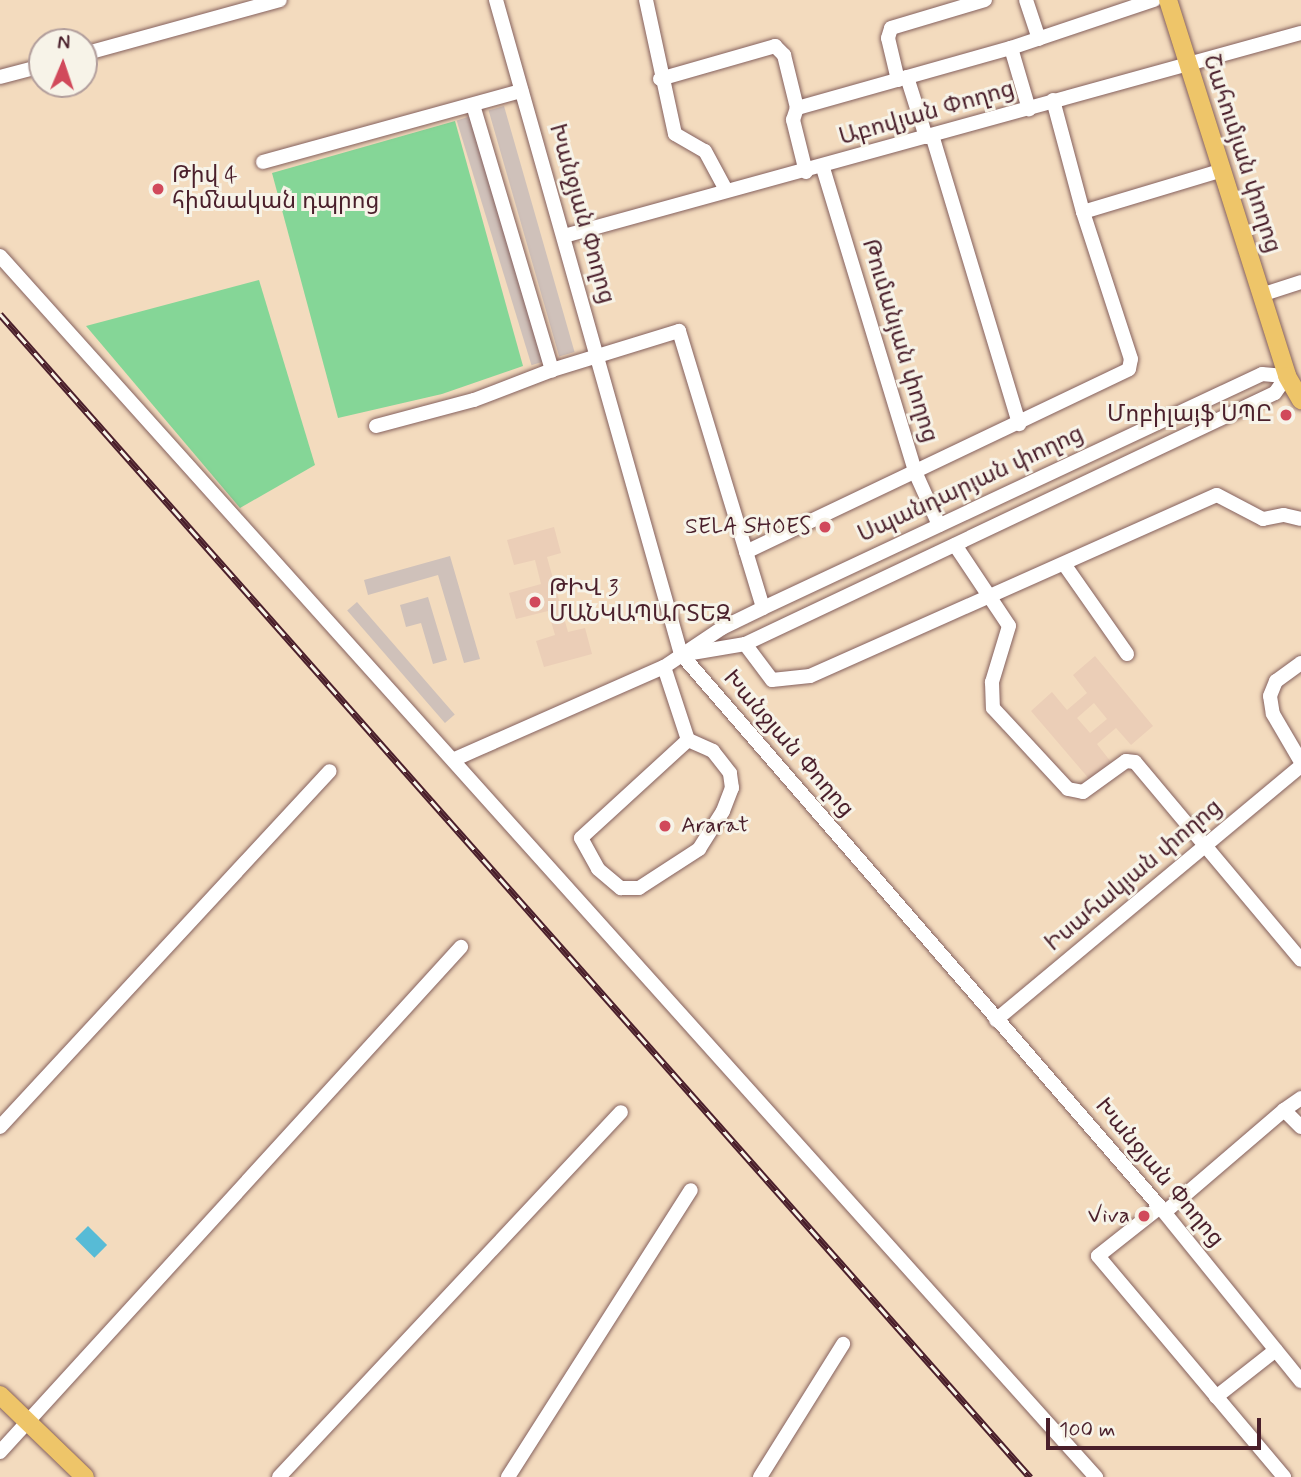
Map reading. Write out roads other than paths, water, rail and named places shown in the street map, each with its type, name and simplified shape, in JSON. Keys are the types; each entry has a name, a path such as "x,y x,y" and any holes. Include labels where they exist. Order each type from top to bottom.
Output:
{"main road":[{"name":"Շահումյան փողոց","path":"1168,0 1185,62 1287,376 1301,400"},
{"path":"0,1395 85,1477"}],"street":[{"path":"98,50 280,0"},
{"name":"Խանջյան Փողոց","path":"496,0 681,654 1162,1209 1301,1381"},
{"path":"646,0 660,79 675,134 705,151 726,190"},
{"path":"985,0 891,28 888,38 902,78 929,136 1019,424"},
{"path":"1026,0 1039,39"},
{"path":"797,108 1011,48 1154,0"},
{"name":"Աբովյան Փողոց","path":"564,236 726,190 823,168 1185,62 1301,33"},
{"path":"660,79 775,46 784,55 797,108 793,120 806,172"},
{"path":"1011,48 1029,109"},
{"path":"0,77 28,70"},
{"path":"262,162 521,91"},
{"path":"746,552 1019,424 1131,364 1083,212 1053,100"},
{"path":"473,105 552,370"},
{"name":"Թումանյան փողոց","path":"823,168 916,474 939,525"},
{"path":"1083,212 1220,171"},
{"path":"0,256 455,759 1096,1477"},
{"path":"1261,295 1301,282"},
{"path":"376,426 474,400 552,370 679,331 763,608"},
{"name":"Սպանդարյան փողոց","path":"681,654 763,608 1262,374 1287,376"},
{"name":"Սպանդարյան փողոց","path":"681,654 745,644 1275,393 1287,376"},
{"path":"745,644 772,680 810,676 989,594 1064,564 1217,495 1264,519 1284,515 1301,519"},
{"path":"955,545 1009,626 989,697 993,708 1058,782 1083,792 1126,761 1135,762 1208,844 1301,960"},
{"path":"1064,564 1127,654"},
{"path":"455,759 664,667 681,654"},
{"path":"1301,663 1276,681 1270,696 1273,714 1301,764"},
{"path":"664,667 688,740 713,751 730,773 732,788 723,811 699,849 639,888 621,888 598,869 584,845 585,830 688,740"},
{"name":"Իսահակյան փողոց","path":"996,1020 1301,764"},
{"path":"0,1127 330,771"},
{"path":"0,1452 29,1424 461,947"},
{"path":"1284,1477 1098,1256 1162,1209 1301,1098"},
{"path":"1284,1110 1301,1127"},
{"path":"279,1477 621,1112"},
{"path":"508,1477 691,1189"},
{"path":"760,1477 844,1344"},
{"path":"1216,1397 1276,1350"}],"water":[{"path":"88,1226 107,1245 94,1258 75,1239"}],"railway":[{"path":"0,314 1030,1477"}],"place":[{"name":"Թիվ 4 հիմնական դպրոց","path":"158,189"},
{"name":"Մոբիլայֆ ՍՊԸ","path":"1286,415"},
{"name":"SELA SHOES","path":"825,527"},
{"name":"ԹԻՎ 3 ՄԱՆԿԱՊԱՐՏԵԶ","path":"535,602"},
{"name":"Ararat","path":"665,826"},
{"name":"Viva","path":"1144,1216"}]}
